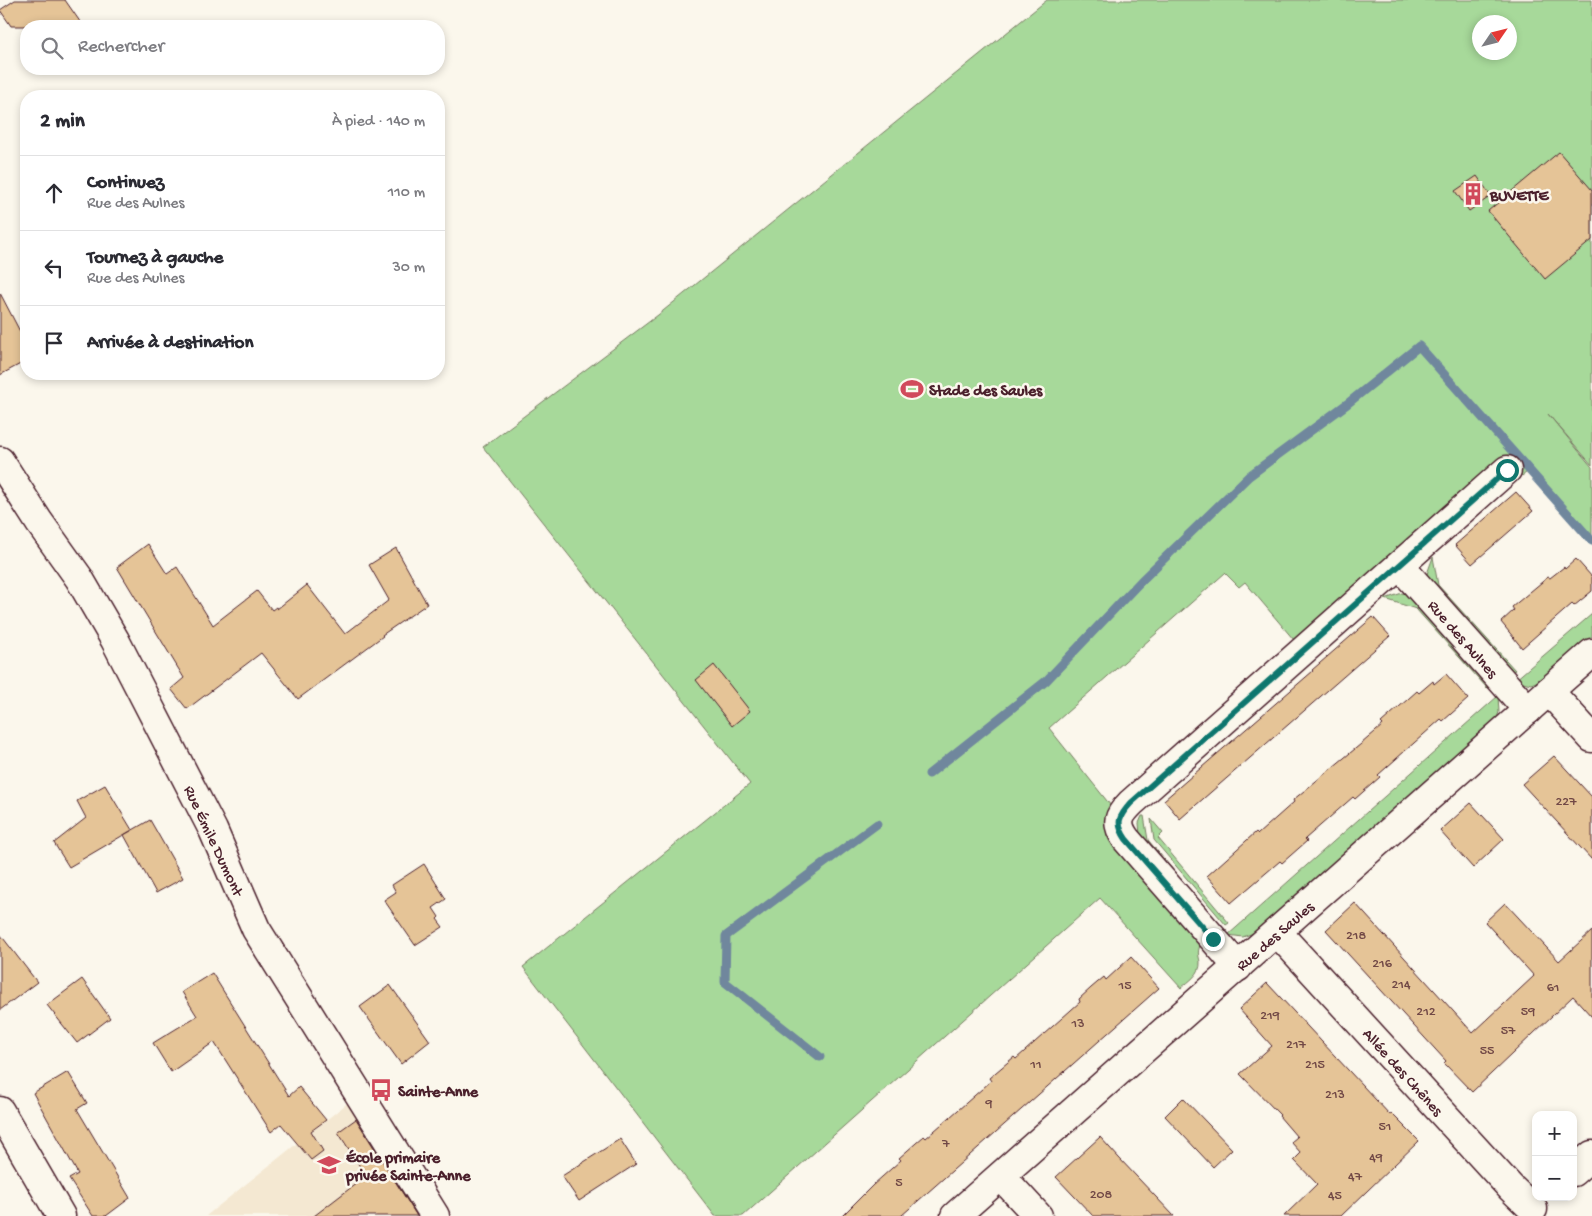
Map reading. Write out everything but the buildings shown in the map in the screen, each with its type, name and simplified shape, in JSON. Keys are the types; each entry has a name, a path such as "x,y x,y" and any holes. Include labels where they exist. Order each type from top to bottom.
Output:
{"street":[{"name":"Rue Émile Dumont","path":"0,461 78,578 115,640 213,830 256,929 436,1216"},
{"path":"1238,967 1126,839 1120,828 1120,818 1131,803 1507,470"},
{"name":"Rue des Aulnes","path":"1400,566 1528,710"},
{"name":"Rue des Saules","path":"955,1216 1592,654"},
{"path":"1549,691 1592,738"},
{"name":"Allée des Chênes","path":"1277,932 1511,1188 1534,1207"},
{"path":"0,1111 61,1216"},
{"path":"1577,1168 1592,1155"},
{"path":"1001,1176 1038,1216"}],"shaded area":[{"name":"École primaire privée Sainte-Anne","path":"350,1101 417,1210 410,1216 206,1216"}],"green space":[{"name":"Stade des Saules","path":"1047,0 1592,0 1592,465 1548,414 1592,467 1592,540 1531,469 1522,476 1504,455 1294,640 1245,582 1239,587 1225,573 1049,728 1111,806 1106,822 1107,833 1200,946 1198,952 1200,966 1197,974 1181,988 1100,898 743,1216 715,1216 523,967 750,784 483,447 658,315"},
{"path":"1433,557 1438,585 1515,670 1508,674 1430,586 1427,574"},
{"path":"1402,593 1413,596 1491,684 1487,688 1416,609 1385,599"},
{"path":"1592,614 1592,636 1544,679 1531,684 1515,680"},
{"path":"1498,696 1499,712 1496,721 1256,932 1243,937 1228,935"},
{"path":"1142,816 1144,816 1148,840 1219,925 1217,928 1140,835 1139,823"},
{"path":"1151,819 1163,833 1158,838 1229,923 1226,925 1154,840"}],"waterway":[{"path":"929,774 1046,681 1141,581 1249,476 1347,404 1419,346 1592,541"},
{"path":"820,1057 725,982 726,936 877,824"}],"place":[{"name":"BUVETTE","path":"1473,194"},
{"name":"Stade des Saules","path":"912,389"},
{"name":"Sainte-Anne","path":"381,1090"},
{"name":"École primaire privée Sainte-Anne","path":"329,1165"}],"route":[{"path":"1213,939 1122,834 1119,823 1122,814 1131,803 1507,470"}]}
